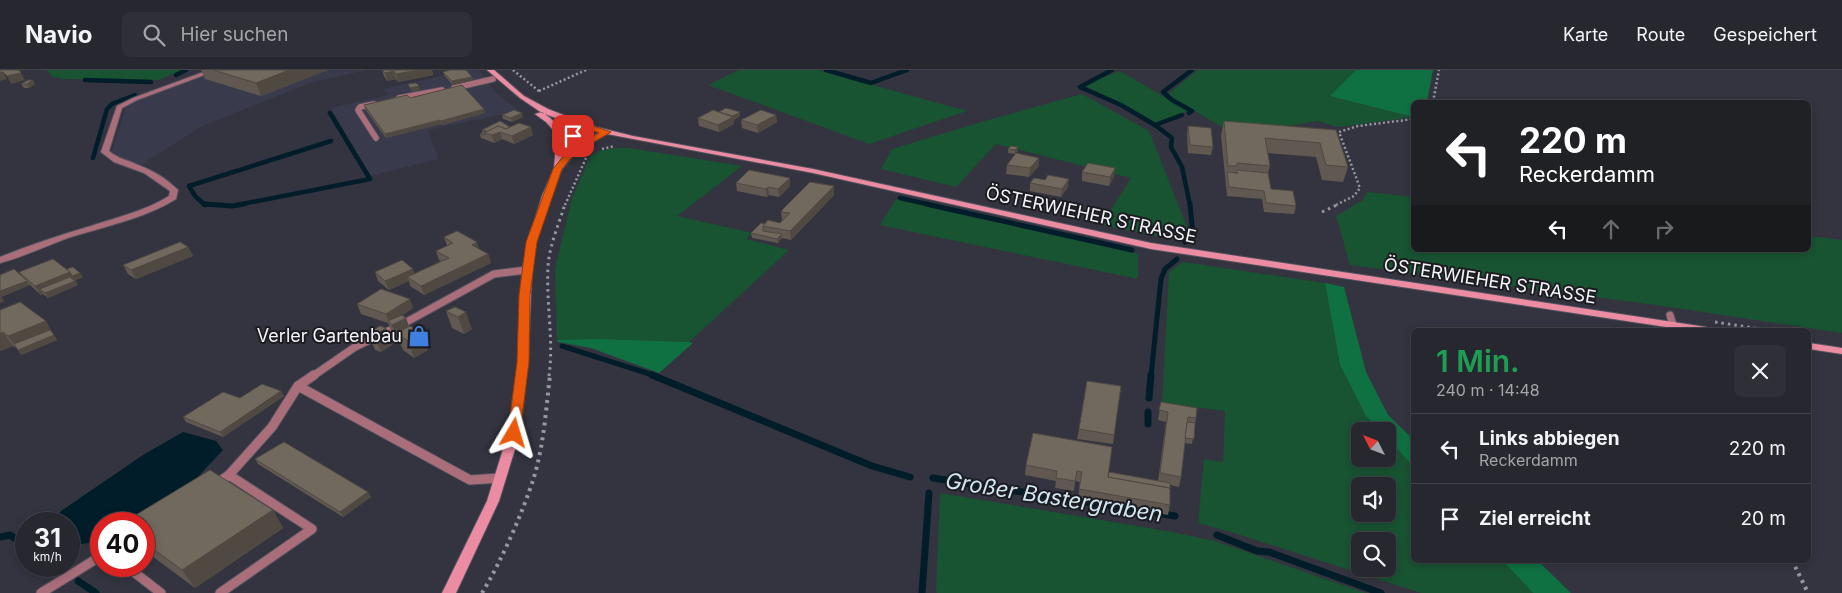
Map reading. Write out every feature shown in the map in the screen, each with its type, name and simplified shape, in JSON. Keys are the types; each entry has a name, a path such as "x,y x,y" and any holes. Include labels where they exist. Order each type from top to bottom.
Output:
{"street":[{"path":"0,260 141,213 162,205 173,197 174,190 159,178 137,166 114,160 105,152 114,120 119,107 135,99 215,70"},
{"name":"ÖSTERWIEHER STRASSE","path":"489,70 493,79 514,99 548,119 556,127 561,138 558,169"},
{"name":"ÖSTERWIEHER STRASSE","path":"489,70 522,97 545,110 590,128 633,138 806,170 1151,246 1672,320 1699,328"},
{"path":"560,147 565,140 590,128"},
{"path":"448,593 493,501 514,433 523,362 527,270 532,242 558,169 572,151 606,132"},
{"path":"1811,346 1842,351"}],"lane":[{"path":"393,99 493,79"},
{"path":"376,138 358,110 360,107 377,103"},
{"path":"206,490 229,475 272,427 298,386 355,347 401,325 494,274 527,270"},
{"path":"298,386 470,480 500,478"},
{"path":"220,593 312,529 229,475"},
{"path":"41,593 90,563"},
{"path":"140,577 161,593"}],"path":[{"path":"513,70 547,96"},
{"path":"522,97 586,70"},
{"path":"1433,100 1439,70"},
{"path":"1322,212 1354,196 1360,188 1339,132 1358,126 1411,119"},
{"path":"596,150 626,143 633,138"},
{"path":"482,593 490,580 524,504 534,476 543,432 552,353 548,267 553,242 567,198 588,155"},
{"path":"1793,563 1808,593"}],"shaded area":[{"path":"222,70 367,70 312,82 202,126 141,165 120,158 112,151 126,107 138,100"},
{"path":"466,70 479,70 496,93 519,111 428,130 438,159 371,176 331,108 389,95 384,89"},
{"path":"183,432 216,441 223,450 192,483 148,512 90,512 90,543 80,544 80,512 60,512 143,455"}],"green space":[{"path":"46,70 182,70 159,80 64,79 53,77"},
{"path":"739,70 818,70 967,111 869,144 708,85"},
{"path":"1198,70 1356,70 1331,96 1411,117 1338,127 1317,121 1262,131 1224,128 1167,95"},
{"path":"1356,70 1433,70 1427,100 1411,100 1411,116 1330,96"},
{"path":"1120,71 1188,111 1156,123 1083,85"},
{"path":"1082,94 1149,131 1189,232 1180,241 1101,225 1131,178 996,144 956,187 881,169 892,149"},
{"path":"614,148 629,148 742,166 677,216 753,233 746,239 789,250 689,342 600,339 557,340 555,269 572,198 591,155"},
{"path":"1367,192 1411,197 1411,252 1811,252 1811,236 1842,240 1842,333 1663,306 1350,265 1336,216 1363,200"},
{"path":"896,199 1138,254 1138,279 880,225"},
{"path":"1183,262 1325,283 1340,365 1366,416 1372,422 1351,422 1351,468 1396,468 1396,448 1411,464 1411,563 1505,563 1533,593 1421,593 1371,577 1396,577 1396,532 1351,532 1351,571 1198,523 1204,459 1223,462 1225,411 1162,403 1169,272"},
{"path":"1325,283 1344,287 1366,372 1388,415 1395,422 1372,422 1366,416 1340,365"},
{"path":"600,339 693,343 659,373 591,348 558,342 557,340"},
{"path":"1396,423 1411,437 1411,464 1396,448"},
{"path":"940,493 1215,541 1366,593 937,593"},
{"path":"1505,563 1540,563 1571,593 1533,593"}],"building":[{"path":"0,70 19,70 21,73 7,76 3,72 0,73"},
{"path":"213,70 289,70 256,83"},
{"path":"382,70 420,70 396,74 394,71 385,73"},
{"path":"466,70 472,77 452,81 443,72"},
{"path":"28,80 33,80 27,84 21,84"},
{"path":"416,83 419,86 410,88 408,84"},
{"path":"462,85 484,109 385,134 364,105 407,95 410,98"},
{"path":"726,108 740,112 733,116 719,112"},
{"path":"514,110 522,113 511,118 502,115"},
{"path":"713,110 733,117 718,125 698,118"},
{"path":"761,110 776,115 757,125 741,120"},
{"path":"500,121 510,127 506,129 498,126 484,133 485,135 480,134 486,131 482,130"},
{"path":"1224,121 1336,130 1348,167 1326,165 1320,143 1265,138 1270,166 1237,163 1237,166 1228,166"},
{"path":"519,123 531,127 512,136 500,132 492,135 484,133 498,126 506,129"},
{"path":"1188,126 1211,128 1213,147 1190,145"},
{"path":"1011,146 1018,147 1015,150 1008,149"},
{"path":"1016,153 1039,158 1030,168 1007,165"},
{"path":"1088,163 1115,168 1110,177 1082,172"},
{"path":"749,170 790,178 778,189 768,187 766,189 736,183"},
{"path":"1237,170 1268,173 1271,189 1293,191 1296,206 1266,203 1264,191 1229,187 1227,172 1236,173"},
{"path":"1048,175 1069,179 1062,189 1030,183 1034,178 1045,180"},
{"path":"810,182 834,186 790,231 763,226 768,220 780,223 790,213 781,212 783,209"},
{"path":"761,223 765,224 763,231 782,234 777,239 751,233"},
{"path":"457,231 477,242 472,245 488,254 421,286 407,277 449,258 436,251 453,243 444,237"},
{"path":"180,242 188,247 131,270 123,265"},
{"path":"53,259 70,272 35,286 19,272"},
{"path":"402,260 413,269 385,281 375,272"},
{"path":"73,267 80,273 72,276 67,269"},
{"path":"14,269 27,281 0,291 0,275"},
{"path":"70,277 75,281 45,293 40,289"},
{"path":"381,289 410,299 386,314 357,304"},
{"path":"20,302 46,321 8,336 3,332 0,334 0,310"},
{"path":"455,307 466,312 458,317 446,311"},
{"path":"402,315 406,318 392,325 388,321"},
{"path":"380,326 386,328 374,335 368,333"},
{"path":"410,326 422,333 408,341 396,333"},
{"path":"50,330 54,335 18,350 14,344"},
{"path":"1087,381 1121,386 1114,435 1079,429"},
{"path":"262,384 281,391 220,432 183,417 223,392 240,398"},
{"path":"1161,402 1197,408 1196,418 1188,417 1181,477 1160,473 1168,412 1159,410"},
{"path":"1187,422 1195,423 1194,439 1185,438"},
{"path":"1033,433 1112,447 1108,477 1170,488 1170,505 1079,489 1082,472 1077,471 1075,481 1056,478 1057,471 1026,465"},
{"path":"284,442 368,492 340,512 255,459"},
{"path":"210,470 273,510 182,570 155,550 155,512 141,512"},
{"path":"1109,472 1170,483 1170,488 1108,477"}],"waterway":[{"path":"176,75 186,70"},
{"path":"826,70 871,83 907,70"},
{"path":"1112,70 1080,87 1121,105 1155,125"},
{"name":"Großer Bastergraben","path":"1189,113 1192,111 1172,100 1163,92 1192,70"},
{"path":"85,80 151,82"},
{"path":"93,158 107,109 112,104 135,95"},
{"path":"237,205 370,179 330,113"},
{"name":"Großer Bastergraben","path":"1155,125 1182,115"},
{"name":"Großer Bastergraben","path":"1155,125 1172,138 1171,147 1182,167 1190,205"},
{"path":"205,205 195,196 189,186 331,141"},
{"path":"900,198 931,205"},
{"path":"204,204 232,206 244,204"},
{"path":"926,204 1132,250"},
{"name":"Großer Bastergraben","path":"1185,242 1193,235 1190,204"},
{"name":"Großer Bastergraben","path":"1151,376 1161,279 1165,269 1177,259"},
{"path":"562,346 656,376"},
{"path":"652,375 872,466 910,477"},
{"name":"Großer Bastergraben","path":"1149,398 1151,375"},
{"name":"Großer Bastergraben","path":"1148,412 1148,424"},
{"name":"Großer Bastergraben","path":"933,478 1175,516"},
{"name":"Großer Bastergraben","path":"922,593 929,493"},
{"path":"0,537 10,535 15,538"},
{"path":"1217,535 1257,551 1269,552 1381,593"},
{"path":"78,581 96,593"}],"place":[{"name":"Verler Gartenbau","path":"419,336"}],"route":[{"path":"514,433 523,362 524,295 527,270 532,242 546,196 558,169 572,151 606,132 590,128 573,136"}]}
